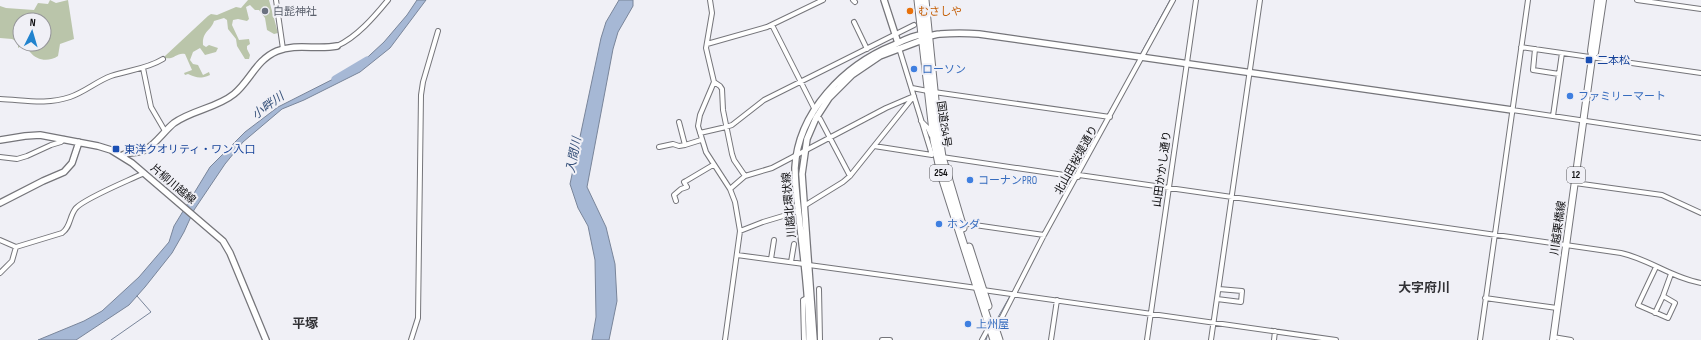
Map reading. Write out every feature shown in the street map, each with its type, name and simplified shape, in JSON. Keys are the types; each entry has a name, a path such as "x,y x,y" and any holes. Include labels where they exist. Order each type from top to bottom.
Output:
{"highway":[{"name":"国道254号","path":"918,0 942,157 992,334 999,340"},
{"name":"国道254号","path":"924,37 925,0"},
{"name":"国道254号","path":"931,91 934,140 941,174 980,289"}],"main road":[{"path":"884,0 898,46"},
{"name":"川越栗橋線","path":"1553,339 1600,0"},
{"name":"川越北環状線","path":"814,340 813,300 798,210 795,182 795,167 798,153 804,131 815,110 829,91 861,62 879,51 924,37 945,33 979,34 1512,110"},
{"path":"121,156 126,153 146,149 183,117 234,94 264,59 283,49 297,47 337,46"},
{"name":"川越北環状線","path":"807,264 802,174 807,139 816,118 829,98 852,75 871,61 898,46"},
{"name":"片柳川越線","path":"0,140 31,135 64,139 104,147 121,156 219,237 230,253 266,340"},
{"path":"0,203 64,172 72,163 79,142"},
{"name":"川越北環状線","path":"809,340 813,300"}],"street":[{"path":"276,0 283,49"},
{"path":"337,46 346,42 370,21 388,0"},
{"path":"710,0 712,13 706,54 714,82 698,120 702,140 713,165 730,189 735,202 740,231 725,340"},
{"path":"707,44 772,25 822,0"},
{"name":"北山田桜堤通り","path":"982,340 992,334 1044,235 1078,176 1173,0"},
{"name":"山田かかし通り","path":"1147,340 1196,0"},
{"path":"1211,340 1260,0"},
{"path":"1480,340 1528,0"},
{"path":"1592,57 1590,51 1597,0"},
{"path":"1592,57 1596,53 1604,0"},
{"path":"1637,0 1701,9"},
{"path":"854,22 867,49"},
{"path":"772,25 815,110"},
{"path":"700,133 726,127 764,100 914,25"},
{"path":"411,340 418,318 423,82 438,31"},
{"path":"874,146 932,155 898,46"},
{"path":"1521,47 1701,73"},
{"path":"1535,50 1533,70 1559,74"},
{"path":"1553,116 1562,53"},
{"path":"0,99 36,102 69,97 110,76 143,68 163,58"},
{"path":"143,68 152,107 165,132"},
{"path":"714,82 722,89 723,110 734,160 744,176"},
{"path":"912,88 1110,117"},
{"path":"730,189 744,176 772,168 886,108 914,96"},
{"path":"804,206 844,182 850,176 914,96"},
{"path":"1512,110 1701,138"},
{"path":"816,118 820,120 850,176"},
{"path":"921,121 928,128 934,140"},
{"path":"679,122 685,145"},
{"path":"0,157 17,159 62,142 64,139"},
{"path":"659,147 673,144 679,146 702,140"},
{"path":"942,157 1169,188 1634,256 1672,274 1701,283"},
{"path":"676,201 675,193 687,187 684,182 713,165"},
{"path":"0,240 16,247 62,233 68,227 77,207 144,174"},
{"path":"1575,183 1662,195 1701,213"},
{"path":"740,231 763,222 793,214 798,210"},
{"path":"961,223 1044,235"},
{"path":"771,259 774,240"},
{"path":"791,262 794,244"},
{"path":"0,273 12,261 16,247"},
{"path":"737,255 1336,340"},
{"path":"1656,267 1638,304 1668,318 1675,303 1663,296"},
{"path":"1655,312 1672,274"},
{"path":"819,289 813,300 820,340"},
{"path":"1217,299 1241,302 1242,291 1219,289"},
{"path":"1485,298 1557,308"},
{"path":"804,340 803,300 813,300"},
{"path":"1051,340 1057,300"},
{"path":"1274,340 1275,331"},
{"path":"1553,339 1571,340"},
{"path":"882,340 890,340"}],"green space":[{"path":"50,0 56,3 68,0 74,39 60,44 58,56 47,60 40,59 30,52 52,52 52,12 12,12 12,39 0,38 0,6 6,8 34,10 38,3 48,4"},
{"path":"248,0 269,0 278,33 274,34 267,30 265,18 259,10 255,10 250,5 246,7 249,19 247,21 238,19 233,20 232,25 239,40 249,39 250,44 247,46 247,49 250,55 249,59 245,59 237,46 236,39 228,29 227,20 224,18 214,21 205,34 203,40 203,45 206,47 209,45 218,48 216,52 205,55 200,48 193,52 190,60 193,64 198,65 203,75 209,72 210,75 199,78 188,74 185,75 184,73 192,70 185,54 165,58 165,56 208,16 211,14 217,15 236,7 241,8"}],"water":[{"path":"417,0 426,0 390,48 360,72 304,100 282,109 243,142 225,164 194,210 172,253 129,305 76,340 38,340 84,321 102,311 139,277 169,242 174,226 210,167 245,132 278,107 357,67 384,42 407,15"},
{"path":"619,0 633,0 633,6 618,32 613,49 587,187 606,227 615,264 617,301 609,340 592,340 596,317 595,260 588,226 578,208 570,184 601,38 606,22"}],"waterway":[{"path":"1140,55 1170,0"},
{"name":"小畔川","path":"335,79 367,60"},
{"path":"1012,293 1019,280"},
{"path":"111,340 151,312 137,296"},
{"path":"997,319 1010,296"}],"place":[{"name":"白髭神社","path":"265,11"},
{"name":"むさしや","path":"910,11"},
{"name":"二本松","path":"1589,60"},
{"name":"ローソン","path":"914,69"},
{"name":"ファミリーマート","path":"1570,96"},
{"name":"東洋クオリティ・ワン入口","path":"116,149"},
{"name":"コーナンPRO","path":"970,180"},
{"name":"ホンダ","path":"939,224"},
{"name":"上州屋","path":"968,324"}],"district":[{"name":"大字府川","path":"1424,288"},
{"name":"平塚","path":"305,324"}],"water label":[{"name":"入間川","path":"574,155"}]}
